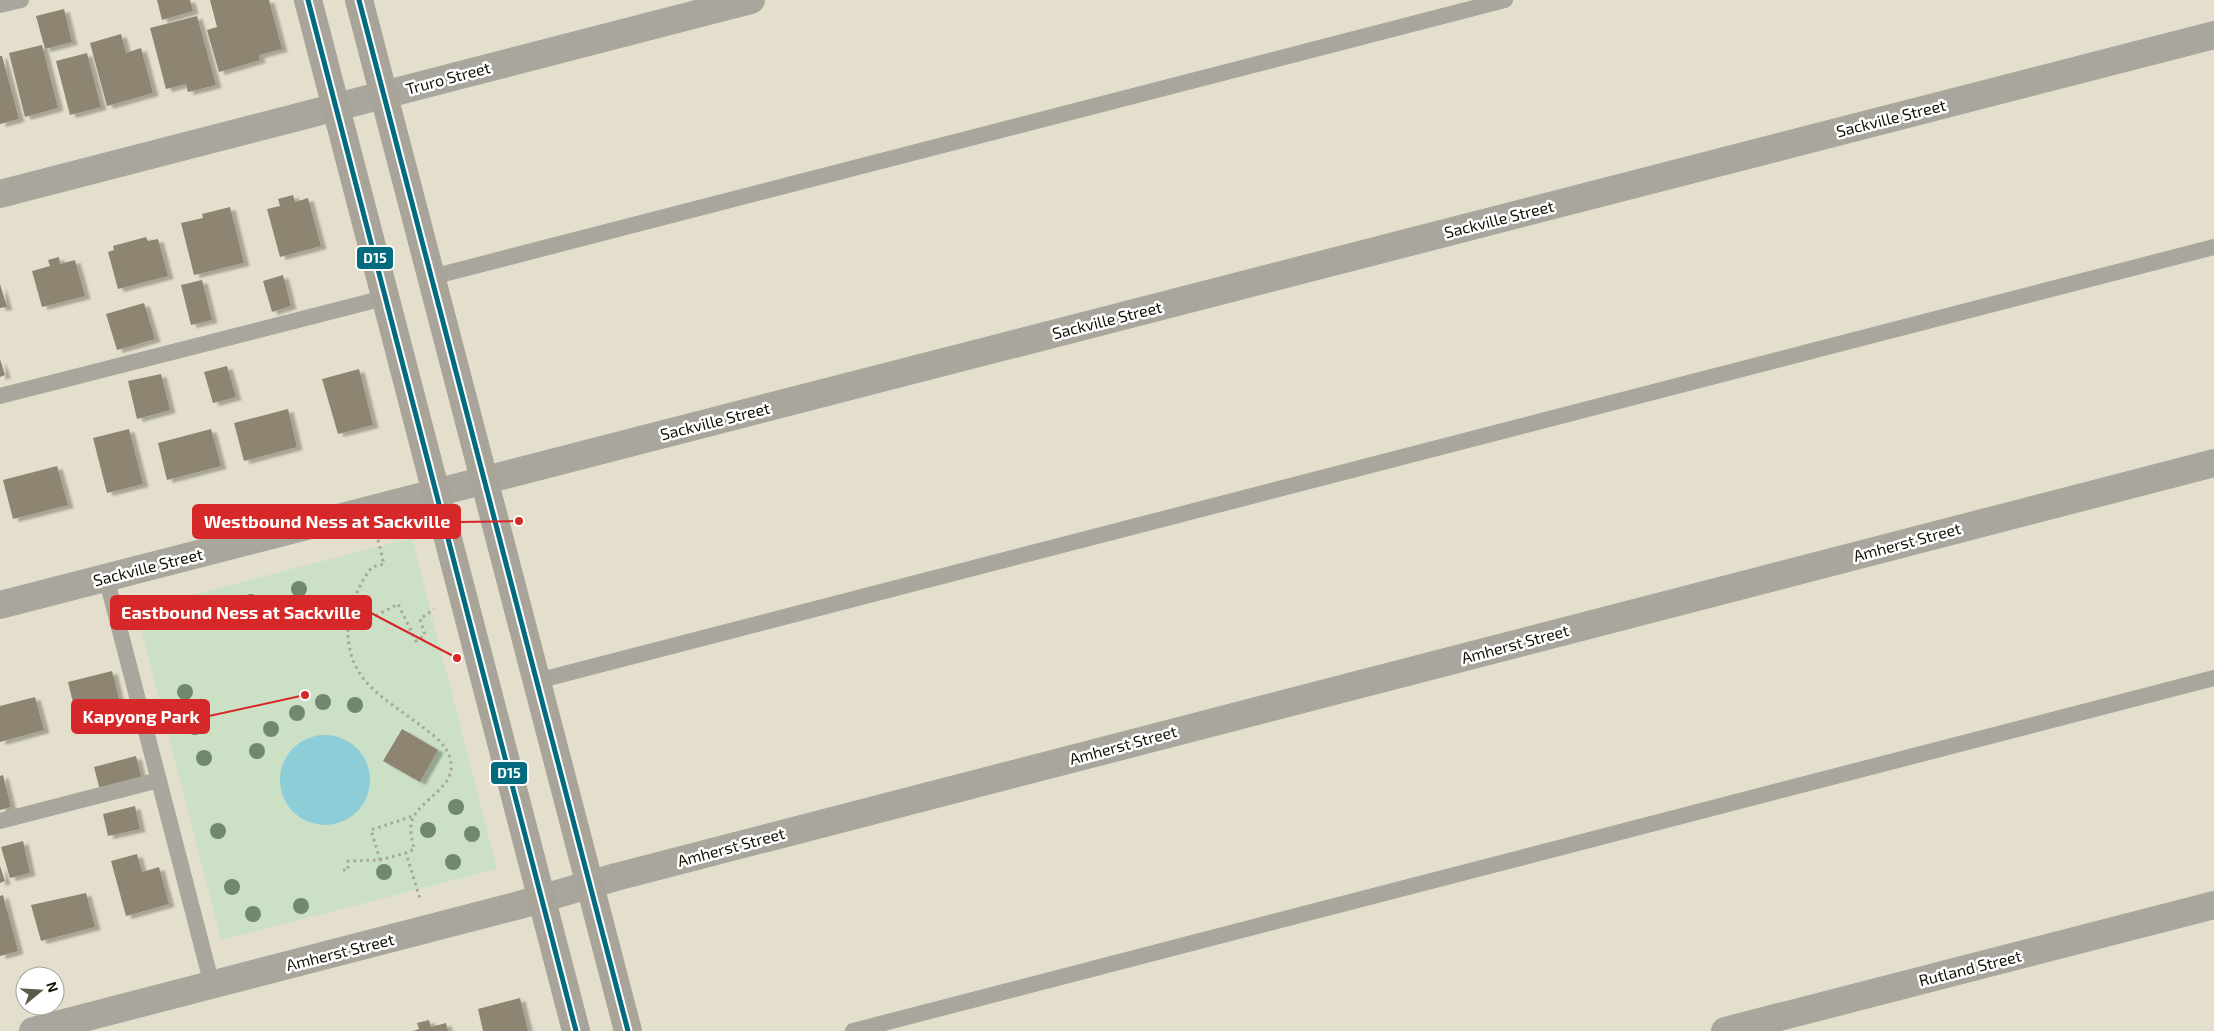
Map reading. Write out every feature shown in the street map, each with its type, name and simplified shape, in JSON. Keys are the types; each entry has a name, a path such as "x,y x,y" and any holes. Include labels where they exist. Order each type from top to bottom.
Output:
{"main road":[{"path":"308,0 576,1031"},
{"path":"360,0 487,481 628,1031"}],"street":[{"name":"Truro Street","path":"0,194 751,0"},
{"name":"Sackville Street","path":"0,605 2214,35"},
{"name":"Amherst Street","path":"34,1031 591,886 616,877 2214,463"},
{"name":"Rutland Street","path":"1725,1031 2214,905"}],"lane":[{"path":"0,5 21,0"},
{"path":"432,277 1505,0"},
{"path":"537,681 2214,247"},
{"path":"0,396 384,298"},
{"path":"106,577 212,985"},
{"path":"854,1031 2214,678"},
{"path":"0,821 159,780"}],"path":[{"path":"376,535 384,564 372,567 366,574 350,611 347,632 352,658 369,686 443,744 450,757 451,772 445,784 413,816 371,830 380,860"},
{"path":"347,632 398,604 416,641 425,635 420,619 437,608"},
{"path":"343,870 348,870 348,861 380,860 414,849 410,832 413,816"},
{"path":"406,853 421,905"}],"green space":[{"path":"412,538 497,869 221,940 136,609"}],"water":[{"path":"325,735 342,738 357,748 367,763 370,780 367,797 357,812 342,822 325,825 308,822 293,812 283,797 280,780 283,763 293,748 308,738"}],"building":[{"path":"157,0 190,0 193,11 162,20"},
{"path":"210,0 269,0 282,49 259,55 260,60 219,72 207,30 217,27"},
{"path":"64,9 72,42 45,49 36,16"},
{"path":"197,16 216,85 188,92 186,84 166,89 150,28"},
{"path":"121,34 126,53 141,48 153,93 107,106 90,43"},
{"path":"42,45 58,108 25,117 9,53"},
{"path":"87,53 101,107 70,115 56,61"},
{"path":"0,56 2,56 19,119 0,124"},
{"path":"293,195 295,202 308,198 321,246 280,257 267,209 280,206 278,199"},
{"path":"230,207 244,263 194,275 181,223 203,218 202,214"},
{"path":"146,237 148,241 158,239 168,276 118,289 108,252 114,250 113,246"},
{"path":"59,257 60,264 75,260 85,296 42,307 32,271 50,266 48,260"},
{"path":"283,275 291,306 272,312 263,281"},
{"path":"202,280 212,320 191,325 181,285"},
{"path":"0,284 7,307 0,308"},
{"path":"144,303 155,339 117,350 106,314"},
{"path":"0,359 5,375 0,377"},
{"path":"227,366 236,397 213,403 204,372"},
{"path":"359,369 373,425 338,434 322,379"},
{"path":"161,374 170,410 137,419 128,381"},
{"path":"288,409 297,447 244,461 234,423"},
{"path":"129,429 143,484 107,493 93,438"},
{"path":"211,429 221,466 167,480 158,443"},
{"path":"57,466 68,505 13,519 3,480"},
{"path":"112,671 121,707 77,719 68,682"},
{"path":"35,697 44,730 0,742 0,706"},
{"path":"402,729 438,750 420,782 383,761"},
{"path":"136,756 142,780 100,790 94,767"},
{"path":"3,775 11,807 0,810 0,776"},
{"path":"135,806 140,829 108,836 103,814"},
{"path":"23,841 30,873 10,878 1,847"},
{"path":"137,854 142,872 159,867 169,904 126,916 111,861"},
{"path":"0,866 5,881 0,883"},
{"path":"86,893 95,927 41,941 31,905"},
{"path":"3,895 18,951 0,956 0,896"},
{"path":"520,998 528,1031 483,1031 478,1009"},
{"path":"429,1020 431,1027 446,1023 448,1031 413,1031 419,1029 417,1023"}],"transit line":[{"name":"D15","path":"308,0 576,1031"},
{"name":"D15","path":"359,0 628,1031"}],"place":[{"name":"Westbound Ness at Sackville","path":"519,521"},
{"name":"Eastbound Ness at Sackville","path":"457,658"},
{"name":"Kapyong Park","path":"305,695"}]}
